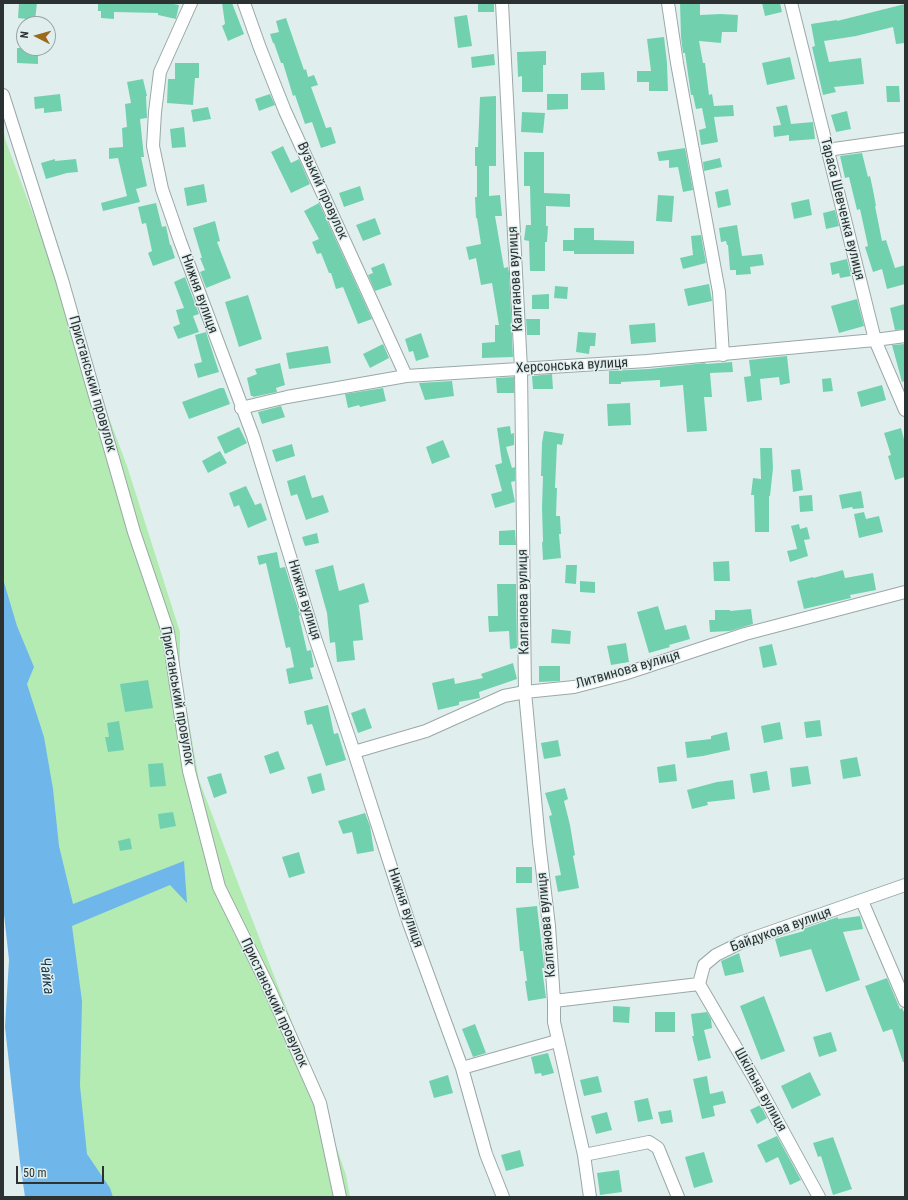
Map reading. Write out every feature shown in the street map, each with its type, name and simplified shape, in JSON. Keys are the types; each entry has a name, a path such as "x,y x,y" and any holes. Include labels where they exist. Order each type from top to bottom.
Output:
{"street":[{"name":"Нижня вулиця","path":"192,3 160,72 155,112 153,146 162,189 182,249 241,408 253,436 313,630 409,923 462,1068 486,1154 503,1197"},
{"name":"Вузький провулок","path":"244,3 260,48 286,111 406,376"},
{"name":"Калганова вулиця","path":"502,3 521,369 525,692 538,834 549,926 554,1022 557,1041 584,1155 590,1197"},
{"path":"668,3 718,292 722,355"},
{"name":"Тараса Шевченка вулиця","path":"791,3 875,340 905,410"},
{"name":"Пристанський провулок","path":"3,95 62,280 134,532 168,632 189,772 219,887 269,988 320,1103 340,1197"},
{"path":"827,150 905,139"},
{"name":"Херсонська вулиця","path":"241,408 287,397 406,376 722,355 905,336"},
{"name":"Литвинова вулиця","path":"354,752 426,731 504,696 525,692 574,687 624,674 745,634 905,592"},
{"name":"Байдукова вулиця","path":"699,984 704,965 716,955 742,942 905,885"},
{"path":"862,901 905,1001"},
{"path":"554,1001 699,984"},
{"name":"Шкільна вулиця","path":"699,984 755,1080 819,1197"},
{"path":"462,1068 557,1041"},
{"path":"584,1155 649,1142 658,1148 678,1197"}],"green space":[{"path":"3,125 5,139 127,466 180,632 180,672 199,780 306,1058 346,1175 350,1197 59,1197 3,774"}],"water":[{"name":"Чайка","path":"3,579 17,626 34,667 27,684 44,737 53,789 59,846 73,904 184,861 187,903 170,885 72,926 82,1001 80,1086 87,1154 110,1188 113,1197 25,1197 5,1027 9,960 3,905"}],"building":[{"path":"19,3 37,3 35,16 18,16"},
{"path":"98,3 168,3 179,5 176,19 158,15 158,13 114,12 114,19 101,18 101,11 98,11"},
{"path":"222,3 232,3 244,34 228,41 222,26 225,24"},
{"path":"478,3 494,3 494,12 478,12"},
{"path":"680,3 700,3 700,15 738,15 737,32 722,32 721,43 699,41 703,63 705,63 709,95 712,94 714,106 733,105 734,116 714,117 718,142 701,145 699,130 706,128 702,108 696,109 693,95 691,95 685,53 683,53 681,37"},
{"path":"762,3 780,3 782,12 765,16"},
{"path":"905,4 905,43 896,44 893,27 856,36 824,41 829,62 861,58 864,84 834,87 836,92 823,95 812,47 815,46 811,24 837,21"},
{"path":"467,15 472,46 458,48 454,17"},
{"path":"286,18 304,70 306,69 308,77 314,75 318,85 311,87 326,128 331,127 336,143 321,148 312,122 305,124 295,95 293,96 283,63 281,63 270,34 279,32 276,21"},
{"path":"664,37 668,91 649,91 649,82 637,82 637,71 651,71 647,39"},
{"path":"546,51 546,65 543,65 543,92 522,92 522,76 518,77 517,52"},
{"path":"494,54 495,65 472,68 471,57"},
{"path":"17,56 38,56 38,64 17,63"},
{"path":"790,57 795,79 767,85 762,63"},
{"path":"175,63 199,63 199,78 195,78 193,105 167,103 168,79 175,79"},
{"path":"604,72 605,90 581,90 581,73"},
{"path":"143,79 147,96 147,118 140,119 144,157 141,157 147,186 136,189 140,202 103,211 101,203 127,196 118,158 109,159 109,148 123,147 122,128 127,127 125,104 131,103 127,82"},
{"path":"886,86 899,86 900,102 887,102"},
{"path":"60,94 62,111 44,113 44,108 35,109 34,97"},
{"path":"270,94 275,105 259,111 255,99"},
{"path":"547,94 568,94 568,109 547,110"},
{"path":"496,96 496,166 489,166 489,196 500,195 502,216 495,216 504,268 508,267 509,273 513,357 482,358 482,343 495,342 495,325 499,325 492,283 481,285 476,258 469,260 466,247 481,244 476,218 475,197 477,197 477,166 475,166 475,147 478,147 480,97"},
{"path":"787,105 791,124 813,122 815,139 789,141 789,135 774,137 773,126 781,125 776,107"},
{"path":"208,107 211,119 193,122 191,110"},
{"path":"847,111 851,129 836,132 831,115"},
{"path":"522,112 545,113 543,133 521,132"},
{"path":"184,127 186,147 172,148 170,129"},
{"path":"283,146 291,163 299,159 310,184 291,193 271,152"},
{"path":"685,148 693,190 683,192 678,167 669,168 669,160 659,161 657,152"},
{"path":"524,152 544,152 544,193 570,194 570,207 546,206 546,226 548,226 547,242 545,242 545,271 530,271 529,241 524,240 526,225 531,225 530,186 524,186"},
{"path":"862,153 868,177 870,176 882,241 886,240 895,268 905,265 905,284 887,289 882,269 873,272 865,247 868,246 860,209 857,210 849,177 845,178 840,156"},
{"path":"720,158 722,167 704,171 703,162"},
{"path":"55,159 55,161 76,159 78,172 67,173 46,179 41,163"},
{"path":"204,184 207,202 187,206 184,188"},
{"path":"360,186 364,200 344,207 339,193"},
{"path":"728,189 731,205 718,208 715,192"},
{"path":"658,195 674,196 672,222 656,221"},
{"path":"809,199 812,215 794,219 791,203"},
{"path":"156,203 162,227 166,226 170,245 175,258 153,266 148,253 152,251 146,223 142,224 138,207"},
{"path":"319,203 372,319 358,324 343,287 336,289 331,273 329,273 321,253 317,254 312,242 319,239 304,211"},
{"path":"835,210 839,226 826,229 823,213"},
{"path":"375,218 381,234 363,241 356,225"},
{"path":"215,221 220,241 217,242 231,278 206,288 200,272 205,270 200,258 202,258 193,228"},
{"path":"737,225 742,256 762,254 764,265 750,267 751,274 736,275 736,270 730,270 728,245 726,241 721,242 719,228"},
{"path":"574,228 594,228 594,240 634,241 634,254 574,254 574,251 563,251 563,240 574,240"},
{"path":"701,235 706,263 683,269 680,258 693,255 691,236"},
{"path":"847,259 851,276 840,278 839,273 832,275 830,263"},
{"path":"384,263 392,285 375,291 368,275 373,273 371,268"},
{"path":"185,277 199,314 193,316 199,332 178,339 173,327 180,324 176,310 184,308 174,282"},
{"path":"709,284 712,301 688,306 684,289"},
{"path":"555,286 568,287 567,299 554,298"},
{"path":"549,294 549,309 532,309 532,295"},
{"path":"248,295 262,339 239,347 225,302"},
{"path":"857,299 864,326 839,333 831,306"},
{"path":"905,304 905,329 895,330 890,308"},
{"path":"526,319 540,319 540,335 527,335"},
{"path":"655,323 656,342 631,344 629,325"},
{"path":"206,332 219,372 198,378 194,364 202,362 195,335"},
{"path":"578,332 596,333 595,346 590,346 589,354 576,352"},
{"path":"421,333 429,357 416,361 413,351 409,352 405,339"},
{"path":"383,344 389,358 370,368 363,354"},
{"path":"905,344 905,381 902,382 892,345"},
{"path":"328,346 331,363 289,369 286,353"},
{"path":"787,356 790,383 780,385 779,377 760,379 762,400 747,402 744,377 751,376 749,360"},
{"path":"732,362 733,372 710,373 712,397 704,397 707,431 687,432 683,385 660,387 660,380 609,384 609,371"},
{"path":"280,363 285,385 276,388 277,392 253,397 251,396 247,378 257,374 255,369"},
{"path":"552,374 553,389 533,389 532,376"},
{"path":"514,377 514,393 497,393 496,378"},
{"path":"831,378 833,391 823,392 822,379"},
{"path":"452,381 454,396 425,400 419,383"},
{"path":"882,385 886,400 861,407 857,392"},
{"path":"220,388 224,388 230,404 189,419 182,402"},
{"path":"383,388 386,401 348,408 345,394"},
{"path":"630,403 631,425 608,426 607,404"},
{"path":"281,406 285,417 262,424 258,412"},
{"path":"510,426 511,434 514,433 514,445 506,447 512,468 515,467 515,481 511,482 515,502 495,508 491,494 502,491 495,465 502,463 497,428"},
{"path":"239,427 247,443 225,454 217,437"},
{"path":"901,428 905,443 905,477 895,480 888,456 891,455 884,433"},
{"path":"544,431 564,434 562,445 557,444 555,488 557,488 556,516 560,516 561,534 559,534 561,558 543,560 543,476 541,476"},
{"path":"443,440 450,457 432,464 426,447"},
{"path":"292,444 295,456 276,462 272,450"},
{"path":"760,448 772,448 773,468 769,496 769,532 755,532 754,495 751,495 753,478 761,479"},
{"path":"220,451 227,463 208,473 202,461"},
{"path":"800,469 803,490 793,492 791,470"},
{"path":"305,475 312,498 323,495 329,512 306,520 297,494 291,496 287,481"},
{"path":"246,486 255,505 261,503 267,520 248,528 239,505 234,507 229,493"},
{"path":"861,491 864,508 853,509 852,507 842,509 839,495"},
{"path":"812,495 813,511 800,512 799,496"},
{"path":"864,512 866,519 879,516 883,532 859,538 854,514"},
{"path":"799,524 800,529 807,527 810,539 804,540 808,556 790,562 787,551 797,549 791,526"},
{"path":"515,530 516,545 499,545 499,531"},
{"path":"317,533 319,543 305,546 302,537"},
{"path":"277,552 280,568 285,567 300,615 307,651 311,650 314,667 310,668 313,679 289,684 286,669 294,667 290,647 286,648 266,563 259,565 257,556"},
{"path":"729,561 730,581 714,581 713,562"},
{"path":"333,565 339,591 364,583 369,602 359,605 363,640 353,641 355,660 337,662 335,642 330,643 327,613 315,570"},
{"path":"566,565 577,565 576,584 565,583"},
{"path":"843,570 845,578 873,573 876,590 850,595 851,598 804,609 797,581"},
{"path":"580,581 595,582 595,593 580,592"},
{"path":"497,584 516,584 517,648 510,649 509,631 489,632 488,616 498,616"},
{"path":"658,606 665,630 686,625 690,639 649,653 637,612"},
{"path":"751,609 753,624 730,631 710,632 709,620 715,620 715,610 730,611"},
{"path":"552,629 571,631 570,644 551,643"},
{"path":"626,643 629,662 611,665 607,646"},
{"path":"772,644 777,665 763,668 759,647"},
{"path":"513,663 517,679 479,692 480,698 459,702 459,705 438,710 432,683 454,678 455,684 483,678 481,674"},
{"path":"539,666 560,666 560,681 539,682"},
{"path":"148,680 153,708 125,712 120,684"},
{"path":"328,705 334,734 338,733 346,760 326,766 312,724 307,725 304,711"},
{"path":"365,708 372,728 358,733 351,713"},
{"path":"820,720 822,736 806,738 804,722"},
{"path":"119,721 124,750 108,752 105,737 109,737 107,723"},
{"path":"780,722 783,739 764,743 761,726"},
{"path":"727,732 730,750 687,758 685,742 711,739 711,736"},
{"path":"558,740 561,756 544,759 541,743"},
{"path":"278,751 285,769 270,774 264,756"},
{"path":"857,757 861,776 843,779 840,760"},
{"path":"163,763 166,786 150,787 148,764"},
{"path":"675,764 677,781 659,783 657,767"},
{"path":"808,766 811,784 792,787 790,768"},
{"path":"767,771 770,790 753,793 750,774"},
{"path":"221,773 227,793 214,798 207,777"},
{"path":"321,773 325,790 312,794 307,777"},
{"path":"733,780 735,799 707,802 708,805 692,809 687,790 717,782"},
{"path":"565,788 568,799 564,801 570,825 575,855 573,856 579,888 558,892 555,876 561,875 549,816 552,815 545,793"},
{"path":"173,812 176,826 160,829 158,814"},
{"path":"365,813 370,826 374,851 357,854 352,832 343,834 338,821"},
{"path":"130,838 132,849 120,851 118,841"},
{"path":"299,852 305,873 289,878 282,857"},
{"path":"516,867 532,867 532,883 516,883"},
{"path":"537,906 544,965 544,968 542,968 546,998 528,1001 525,981 527,981 523,951 520,951 516,908"},
{"path":"860,916 863,929 843,932 860,980 826,992 811,949 780,957 775,939 804,931 803,929 838,917 838,919"},
{"path":"739,953 744,972 725,976 721,961"},
{"path":"887,978 900,1009 902,1008 905,1014 905,1062 903,1062 892,1029 883,1032 865,986"},
{"path":"764,996 785,1051 761,1060 740,1006"},
{"path":"613,1006 630,1007 629,1023 613,1022"},
{"path":"655,1012 675,1012 675,1032 655,1032"},
{"path":"707,1012 711,1019 712,1028 704,1030 711,1058 698,1061 692,1036 694,1036 691,1014"},
{"path":"475,1024 486,1053 473,1057 462,1029"},
{"path":"831,1032 837,1051 819,1057 813,1037"},
{"path":"548,1053 554,1073 542,1076 541,1073 535,1074 531,1057"},
{"path":"810,1072 821,1095 792,1109 781,1086"},
{"path":"448,1075 453,1093 434,1098 429,1081"},
{"path":"598,1076 602,1092 584,1096 580,1080"},
{"path":"707,1076 710,1094 723,1091 726,1103 713,1106 715,1116 702,1119 693,1079"},
{"path":"648,1098 653,1119 638,1122 634,1101"},
{"path":"760,1105 767,1118 757,1124 750,1110"},
{"path":"671,1110 673,1122 661,1124 658,1112"},
{"path":"607,1112 612,1130 596,1134 591,1116"},
{"path":"777,1136 801,1180 790,1185 778,1157 766,1163 757,1145"},
{"path":"833,1137 852,1189 833,1195 821,1156 818,1157 813,1143"},
{"path":"520,1150 524,1166 506,1171 501,1155"},
{"path":"704,1152 713,1182 694,1188 685,1157"},
{"path":"619,1170 622,1192 600,1195 597,1173"}]}
